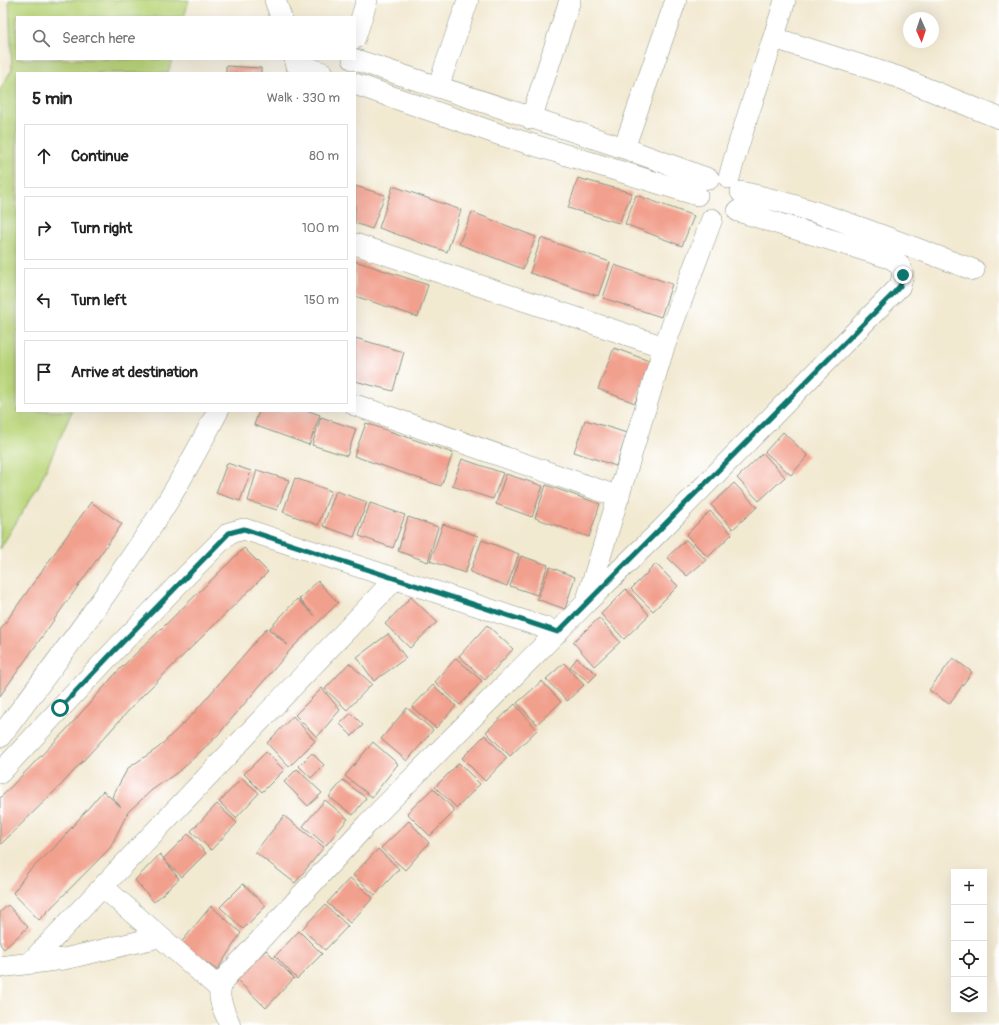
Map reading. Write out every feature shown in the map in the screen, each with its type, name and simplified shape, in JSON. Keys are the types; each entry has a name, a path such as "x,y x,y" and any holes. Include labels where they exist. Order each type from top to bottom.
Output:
{"street":[{"path":"275,0 280,16"},
{"path":"356,35 367,0"},
{"path":"438,87 468,0"},
{"path":"531,119 570,0"},
{"path":"624,148 676,0"},
{"path":"723,191 698,205 703,213 712,219 722,220 731,217 723,191 742,126 774,38 785,0"},
{"path":"774,38 898,77 999,118"},
{"path":"230,1025 221,1002 219,988 225,978 367,824 586,603 658,533 900,286 903,275 901,266 893,259 723,191 624,148 531,119 355,60"},
{"path":"295,65 320,72"},
{"path":"356,84 501,135 723,191 778,200 825,215 974,270"},
{"path":"586,603 664,347 712,219"},
{"path":"356,244 664,347"},
{"path":"356,405 619,497"},
{"path":"0,737 61,656 159,516 217,412"},
{"path":"0,773 114,651 229,533 244,529 395,580 558,632"},
{"path":"30,963 395,580"},
{"path":"103,887 219,988"},
{"path":"0,967 64,959 159,937"}],"green space":[{"path":"9,0 189,0 184,16 16,16 16,60 172,60 168,72 16,72 16,412 72,412 39,485 0,549 0,90 12,69"}],"building":[{"path":"226,66 261,68 261,72 226,72"},
{"path":"578,178 632,193 619,223 568,208"},
{"path":"356,186 385,195 372,229 356,223"},
{"path":"393,186 461,210 447,252 379,228"},
{"path":"636,195 694,216 682,246 625,224"},
{"path":"472,212 536,237 523,269 459,244"},
{"path":"541,238 610,262 598,296 530,273"},
{"path":"356,261 428,285 418,317 356,296"},
{"path":"614,265 672,284 661,317 603,298"},
{"path":"356,338 404,352 393,391 356,381"},
{"path":"614,348 652,362 635,403 598,389"},
{"path":"259,412 312,412 320,415 309,445 254,425"},
{"path":"321,417 356,429 347,456 312,445"},
{"path":"585,420 627,433 616,466 574,452"},
{"path":"366,423 453,453 441,486 354,456"},
{"path":"783,432 808,456 791,475 765,452"},
{"path":"763,453 785,477 759,501 737,478"},
{"path":"462,459 503,473 493,499 452,486"},
{"path":"227,463 251,471 240,501 216,493"},
{"path":"257,470 289,480 277,510 248,501"},
{"path":"506,474 543,486 532,517 496,504"},
{"path":"295,478 331,491 318,525 283,512"},
{"path":"734,483 757,507 733,529 711,505"},
{"path":"546,485 600,504 589,537 535,518"},
{"path":"336,491 367,502 354,537 323,526"},
{"path":"91,502 122,524 0,696 0,630"},
{"path":"370,503 405,515 393,548 359,536"},
{"path":"710,511 732,534 708,557 686,535"},
{"path":"408,517 438,527 428,562 398,551"},
{"path":"443,524 478,536 465,573 430,561"},
{"path":"482,540 519,554 507,586 470,572"},
{"path":"686,540 706,560 687,576 667,557"},
{"path":"244,548 268,572 142,696 62,784 0,845 0,798 66,730 118,671"},
{"path":"521,556 548,565 537,595 510,586"},
{"path":"656,564 678,586 653,611 631,589"},
{"path":"550,567 575,577 565,609 537,599"},
{"path":"318,581 338,603 292,648 217,736 182,769 152,790 128,812 110,848 39,920 13,893 27,873 53,849 103,791 121,807 112,797 128,768 158,748 192,715 267,628 288,645 270,628 297,599 315,616 299,599"},
{"path":"626,589 649,615 624,639 601,614"},
{"path":"411,597 437,622 410,648 385,624"},
{"path":"599,618 620,642 594,666 573,642"},
{"path":"487,625 513,649 485,680 459,656"},
{"path":"388,634 406,658 374,681 357,657"},
{"path":"456,658 482,681 460,705 435,682"},
{"path":"577,658 597,674 589,682 570,667"},
{"path":"953,658 972,672 949,704 929,690"},
{"path":"349,663 372,684 347,710 325,689"},
{"path":"564,663 584,685 567,701 546,679"},
{"path":"542,681 561,702 537,724 517,703"},
{"path":"433,685 456,706 436,728 412,707"},
{"path":"322,688 340,710 317,737 295,715"},
{"path":"515,704 537,730 510,756 486,732"},
{"path":"407,708 433,730 407,761 381,739"},
{"path":"351,713 363,725 352,736 340,724"},
{"path":"293,716 315,741 289,767 267,743"},
{"path":"485,735 507,758 485,781 462,758"},
{"path":"373,742 398,764 372,797 345,776"},
{"path":"266,752 284,770 262,792 244,774"},
{"path":"312,753 324,765 311,778 299,766"},
{"path":"459,763 480,784 457,808 435,787"},
{"path":"297,769 322,793 308,806 284,782"},
{"path":"242,778 259,793 236,818 219,802"},
{"path":"343,780 366,798 353,815 329,797"},
{"path":"433,788 455,811 430,836 407,813"},
{"path":"325,800 348,819 326,845 303,826"},
{"path":"217,804 237,823 211,850 191,831"},
{"path":"284,816 324,847 295,883 255,852"},
{"path":"409,821 429,843 405,870 381,848"},
{"path":"188,834 206,853 182,877 163,859"},
{"path":"378,849 399,869 375,895 353,875"},
{"path":"160,854 179,879 154,902 135,880"},
{"path":"350,878 373,898 350,923 327,903"},
{"path":"243,884 266,906 243,929 220,907"},
{"path":"8,905 28,927 4,949 0,944 0,912"},
{"path":"325,905 348,926 325,950 302,929"},
{"path":"211,906 241,933 217,970 180,944"},
{"path":"299,931 322,954 297,979 275,956"},
{"path":"266,950 294,978 266,1008 237,980"}],"route":[{"path":"60,708 229,533 244,529 395,580 558,632 658,533 893,294 900,286 903,275"}]}
